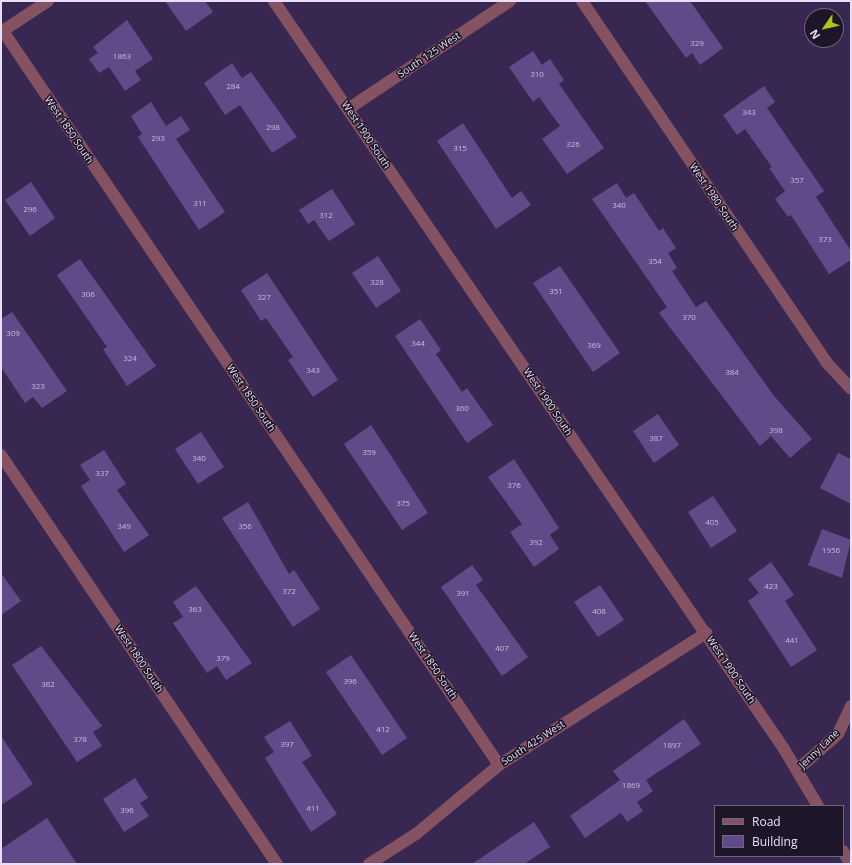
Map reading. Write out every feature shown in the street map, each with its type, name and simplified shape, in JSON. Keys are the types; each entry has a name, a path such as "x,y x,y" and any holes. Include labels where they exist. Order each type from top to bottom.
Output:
{"street":[{"path":"2,32 48,1"},
{"name":"West 1900 South","path":"274,1 706,633 797,770 817,805"},
{"name":"South 125 West","path":"348,109 510,1"},
{"name":"West 1980 South","path":"582,1 826,363 851,389"},
{"name":"West 1850 South","path":"2,32 499,765"},
{"name":"West 1800 South","path":"1,455 277,864"},
{"name":"South 425 West","path":"369,864 416,834 499,765 706,633"},
{"name":"Jenny Lane","path":"797,770 838,734 851,706"},
{"path":"844,853 850,864"}],"building":[{"path":"165,1 205,1 213,12 186,31"},
{"path":"645,1 690,1 723,48 700,65 692,53 686,58"},
{"path":"127,20 153,59 135,71 141,80 125,91 109,67 99,73 89,59 98,53 93,47"},
{"path":"533,51 542,65 550,59 564,80 559,84 604,148 567,174 542,139 560,126 539,97 533,102 509,67"},
{"path":"232,63 242,78 251,72 297,137 272,153 240,105 225,115 204,83"},
{"path":"764,86 775,102 767,108 824,191 816,197 851,251 851,260 829,274 791,215 788,217 775,199 785,191 769,168 772,167 745,129 737,135 723,115"},
{"path":"151,102 166,126 181,116 190,130 176,139 225,212 199,230 138,137 142,134 131,116"},
{"path":"463,123 512,198 521,191 531,205 496,229 437,141"},
{"path":"31,182 55,218 30,236 5,200"},
{"path":"617,183 626,198 634,193 659,231 663,228 676,248 668,253 677,268 672,271 696,307 706,301 774,396 812,439 790,458 771,436 760,446 659,313 667,307 592,199"},
{"path":"332,189 355,224 329,241 314,220 308,224 299,210"},
{"path":"378,256 401,291 376,308 352,273"},
{"path":"80,259 156,366 127,386 103,349 107,347 57,275"},
{"path":"560,266 620,353 593,372 533,283"},
{"path":"267,273 338,380 313,397 288,360 293,357 266,318 261,321 241,290"},
{"path":"12,312 67,391 42,408 33,397 25,403 1,367 1,319"},
{"path":"420,319 441,350 436,354 462,392 467,388 493,425 467,443 395,336"},
{"path":"658,414 679,445 654,463 633,431"},
{"path":"371,425 428,513 402,530 344,444"},
{"path":"201,432 224,467 198,484 175,449"},
{"path":"104,450 126,484 117,490 149,535 124,552 81,486 90,480 80,465"},
{"path":"838,453 851,459 851,504 820,488"},
{"path":"514,459 559,528 550,535 559,549 534,567 510,532 522,524 488,477"},
{"path":"713,496 737,531 711,548 688,512"},
{"path":"248,502 289,574 294,570 320,609 293,627 222,518"},
{"path":"822,529 851,540 842,578 808,565"},
{"path":"771,562 794,595 785,601 817,650 791,667 748,601 759,593 748,579"},
{"path":"472,565 483,580 476,585 528,657 502,676 441,587"},
{"path":"1,573 21,601 1,615"},
{"path":"600,585 624,620 598,637 574,602"},
{"path":"196,586 252,663 226,680 217,666 207,673 173,623 183,617 173,602"},
{"path":"41,646 102,726 93,732 102,746 77,762 12,665"},
{"path":"351,655 407,738 382,755 326,672"},
{"path":"684,719 701,744 646,780 653,791 637,802 643,811 627,822 621,813 585,838 570,816 620,780 613,771"},
{"path":"290,721 312,756 302,762 337,814 311,832 265,758 274,752 264,737"},
{"path":"1,736 33,784 1,805"},
{"path":"135,778 148,798 140,803 149,816 124,832 103,799"},
{"path":"47,818 77,864 1,864 1,849"},
{"path":"534,822 550,847 524,864 472,864"}]}
